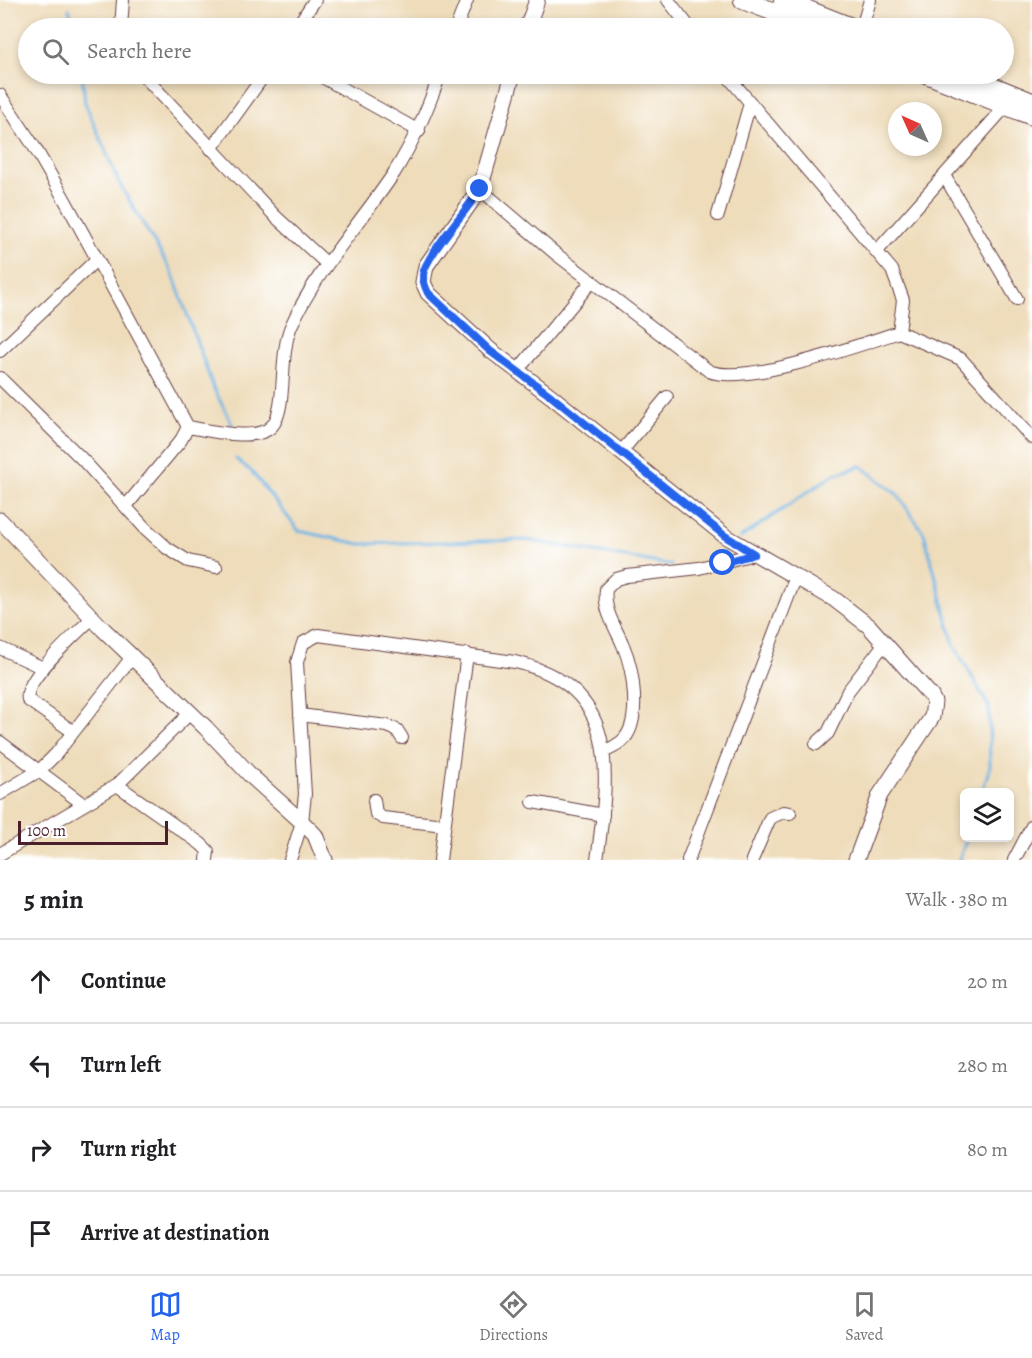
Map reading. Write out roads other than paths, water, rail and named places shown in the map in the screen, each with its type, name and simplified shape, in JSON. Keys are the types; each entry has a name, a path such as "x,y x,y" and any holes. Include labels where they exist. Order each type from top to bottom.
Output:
{"main road":[{"path":"743,0 789,18"},
{"path":"783,0 829,18"},
{"path":"951,84 1032,116"},
{"path":"988,84 1032,102"}],"street":[{"path":"122,18 123,0"},
{"path":"303,18 315,0"},
{"path":"460,18 467,0"},
{"path":"531,18 537,0"},
{"path":"668,0 682,18"},
{"path":"865,18 870,0"},
{"path":"151,84 276,217 326,263"},
{"path":"211,149 258,84"},
{"path":"335,84 419,131"},
{"path":"188,427 249,434 271,427 280,409 283,354 287,336 326,263 378,196 419,131 436,84"},
{"path":"510,84 480,189 464,215 429,260 423,282 428,293 451,318 731,539 834,599 869,626 931,696 934,711 929,724 880,795 856,860"},
{"path":"734,84 878,250 892,270 903,300 899,332"},
{"path":"0,95 35,148 188,427"},
{"path":"718,215 750,103"},
{"path":"878,250 1006,106"},
{"path":"945,177 1017,299"},
{"path":"480,189 531,234 693,361 720,376 760,370 846,349 899,332 961,359 1032,438"},
{"path":"0,351 96,260"},
{"path":"517,371 592,281"},
{"path":"0,378 145,528 176,554 216,567"},
{"path":"621,452 667,397"},
{"path":"126,506 188,427"},
{"path":"0,520 93,618 191,712 250,776 315,835 325,860"},
{"path":"605,752 621,742 629,732 634,689 624,648 606,610 606,589 616,579 627,576 699,568 754,554"},
{"path":"688,860 796,576"},
{"path":"72,731 27,697 29,688 43,668 93,618"},
{"path":"290,860 302,822 304,777 297,662 303,643 318,635 467,654 532,666 559,678 572,689 592,714 605,752 603,816 597,860"},
{"path":"816,744 828,733 848,691 885,643"},
{"path":"0,648 43,668"},
{"path":"440,860 467,654"},
{"path":"0,794 40,770 56,754 133,656"},
{"path":"0,854 117,785 191,712"},
{"path":"300,715 387,726 397,730 402,738"},
{"path":"0,742 83,804"},
{"path":"117,785 201,844 208,851 207,860"},
{"path":"374,800 376,813 383,818 444,825"},
{"path":"533,802 603,816"},
{"path":"752,860 770,818 783,812 790,813"},
{"path":"1014,860 1032,826"}],"waterway":[{"path":"69,9 71,18"},
{"path":"83,84 85,103 120,185 172,272 213,387 232,424"},
{"path":"236,459 251,471 299,531 360,544 526,540 671,565"},
{"path":"740,538 833,475 861,466 897,494 924,533 954,645 989,707 990,767 983,788"},
{"path":"715,560 731,546"},
{"path":"959,860 966,842"}]}
